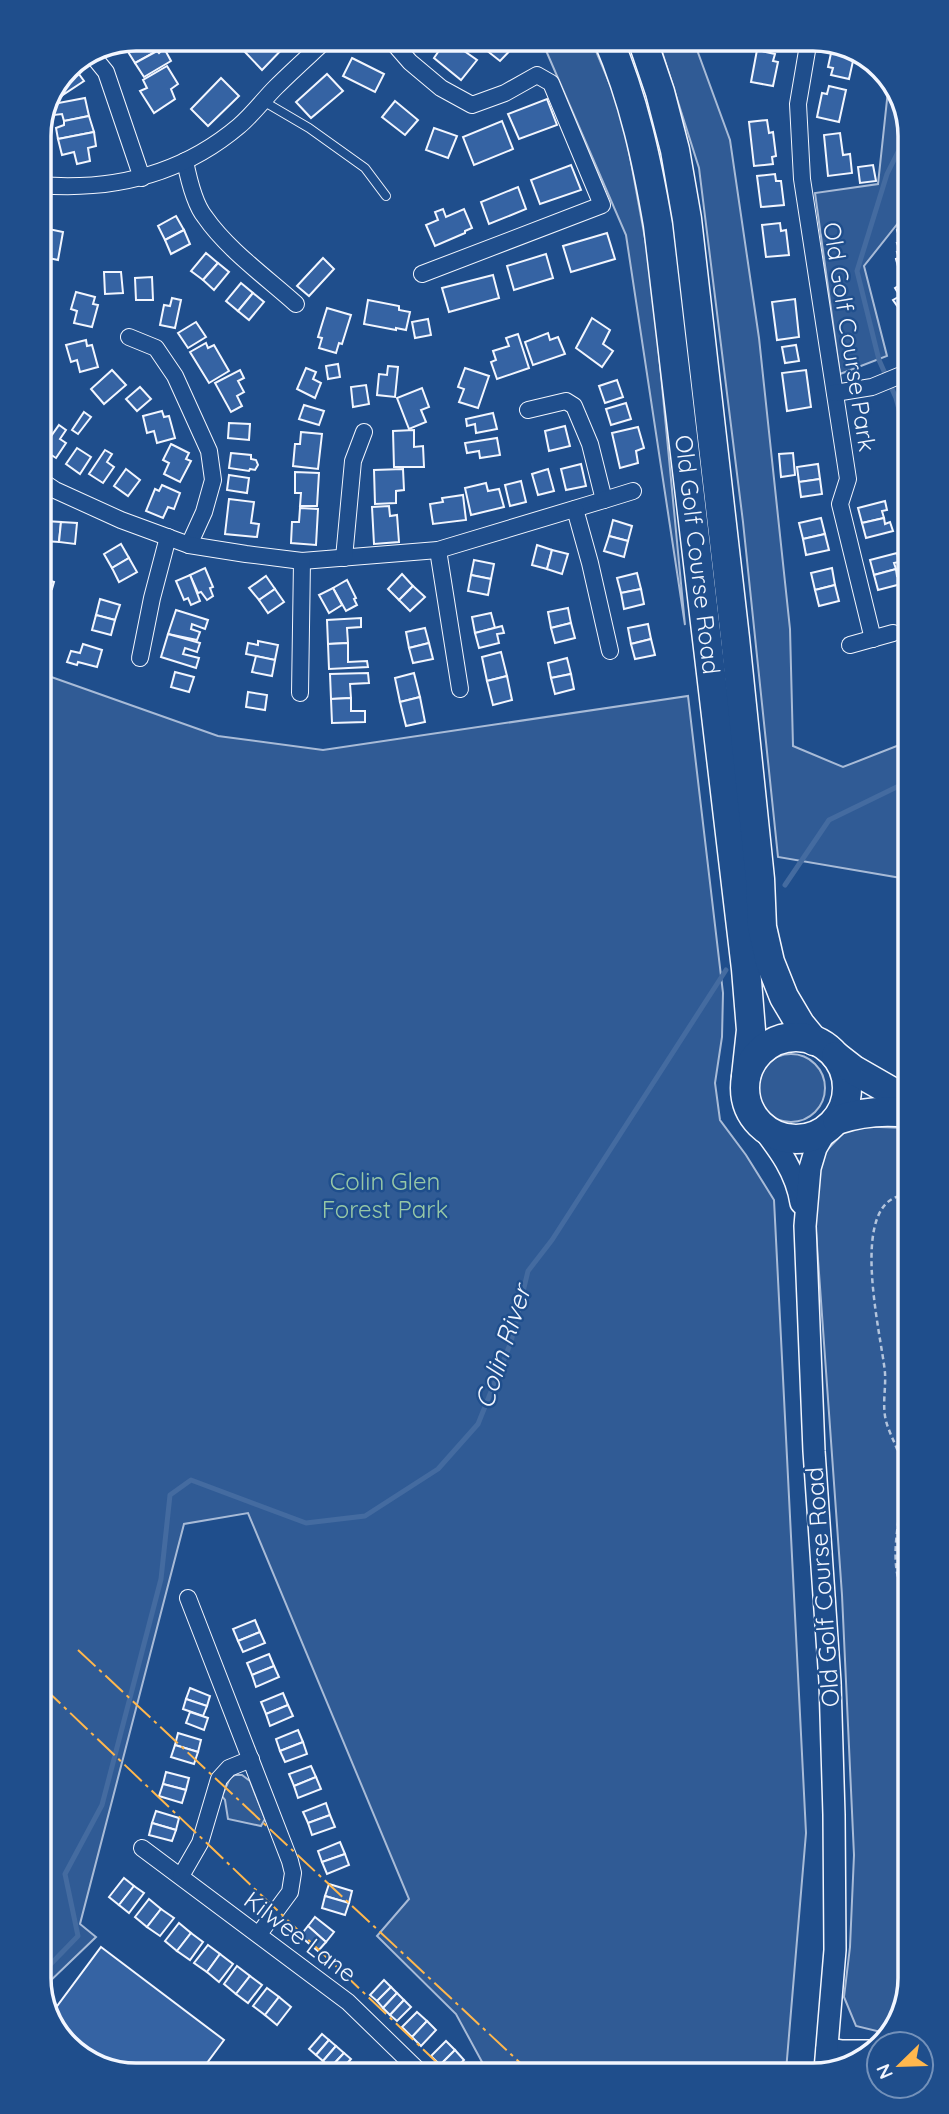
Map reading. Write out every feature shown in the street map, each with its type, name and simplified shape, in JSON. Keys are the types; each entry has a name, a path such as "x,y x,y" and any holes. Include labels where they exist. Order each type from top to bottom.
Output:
{"highway":[{"name":"Old Golf Course Road","path":"612,51 631,101 646,156 658,225 746,969 751,1030 746,1076"},
{"name":"Old Golf Course Road","path":"646,51 675,150 687,219 736,638 760,879 779,955 797,1000 826,1048"},
{"path":"898,1095 854,1070 826,1048 792,1037 776,1041 763,1049 746,1076 745,1092 757,1121 769,1132 784,1138 815,1136 832,1124 856,1114 898,1112"},
{"path":"826,1048 842,1066 846,1080 847,1095 843,1108 832,1124"}],"street":[{"path":"51,186 73,188 112,184 142,178 185,161 240,125 314,51"},
{"path":"400,51 440,88 472,105 505,93 537,75 551,83 602,205 422,274"},
{"name":"Old Golf Course Park","path":"807,51 797,122 809,230 848,479 840,504 873,639"},
{"path":"97,60 106,72 142,178"},
{"path":"185,161 203,216 224,239 296,304"},
{"path":"129,337 156,348 175,376 209,451 213,480 204,512 189,545"},
{"path":"835,393 866,389 898,376"},
{"path":"528,410 566,401 575,406 590,444 604,500"},
{"path":"344,558 353,461 364,432"},
{"path":"51,486 121,520 189,545 302,561 438,550 633,491"},
{"path":"567,511 590,563 610,651"},
{"path":"140,657 152,598 169,537"},
{"path":"438,550 460,689"},
{"path":"300,693 302,561"},
{"path":"850,645 894,633"},
{"path":"757,1121 792,1169 799,1189 805,1226"},
{"name":"Old Golf Course Road","path":"826,2063 835,1950 830,1682 814,1451 805,1226 810,1168 816,1148 832,1124"},
{"path":"188,1598 293,1873 290,1892 258,1934"},
{"path":"181,1876 200,1843 219,1779 229,1768 251,1759"},
{"name":"Kilwee Lane","path":"142,1848 348,2003 411,2063"},
{"path":"827,2049 858,2050"}],"lane":[{"path":"263,101 309,128 365,167 386,196"}],"path":[{"path":"898,1196 881,1209 875,1221 872,1296 885,1375 884,1409 898,1453"},
{"path":"898,1522 895,1551 898,1579"}],"shaded area":[{"path":"546,51 596,51 622,113 651,271 685,625 626,235"},
{"path":"662,51 697,51 730,140 759,338 790,629 793,746 843,767 898,746 898,877 778,857 743,522 699,168"},
{"path":"888,94 897,119 898,223 864,266 887,356 840,374 815,193 878,184"},
{"name":"Colin Glen Forest Park","path":"51,677 218,736 323,750 688,696 723,993 722,1037 715,1083 720,1120 774,1200 806,1833 787,2063 483,2063 456,2014 377,1936 409,1899 248,1513 184,1524 80,1924 96,1937 51,1980"},
{"path":"791,1054 804,1057 815,1064 822,1075 825,1088 822,1101 815,1112 804,1119 791,1122 778,1119 767,1112 760,1101 757,1088 760,1075 767,1064 778,1057"},
{"path":"850,1126 898,1128 898,1979 894,2006 880,2030 856,2026 844,1997 850,1947 854,1855 842,1595 814,1203 821,1156"},
{"path":"242,1775 250,1781 265,1819 261,1826 228,1819 222,1796 230,1778"}],"building":[{"path":"128,51 157,51 135,63"},
{"path":"157,51 166,51 171,61 144,77 135,63"},
{"path":"246,51 280,51 262,70"},
{"path":"439,51 464,51 477,60 461,80 434,58"},
{"path":"487,51 510,51 500,61"},
{"path":"757,51 775,54 773,61 778,62 773,86 751,82"},
{"path":"831,53 853,61 849,79 831,75 833,68 828,67"},
{"path":"352,58 384,74 375,92 343,76"},
{"path":"167,66 178,84 171,89 175,99 154,113 140,91 147,88 143,80"},
{"path":"79,73 84,81 60,97"},
{"path":"327,74 343,91 311,118 296,102"},
{"path":"221,78 239,96 208,126 191,109"},
{"path":"829,86 846,90 839,122 817,117 822,93 827,94"},
{"path":"85,98 89,116 64,121 62,114 54,115 57,103"},
{"path":"547,99 557,125 519,139 508,114"},
{"path":"395,101 418,120 405,135 382,117"},
{"path":"89,116 94,132 58,139 56,128 64,125 64,121"},
{"path":"767,120 769,133 773,132 776,156 772,157 773,164 754,166 749,122"},
{"path":"502,121 513,149 474,165 463,137"},
{"path":"434,128 457,136 448,158 426,150"},
{"path":"94,132 96,146 88,148 90,161 77,164 74,152 62,155 58,139"},
{"path":"840,133 843,155 850,154 852,173 828,176 824,135"},
{"path":"571,165 581,190 540,204 531,180"},
{"path":"873,165 876,181 860,183 858,167"},
{"path":"775,174 776,181 781,181 784,205 761,207 757,176"},
{"path":"518,187 526,209 489,224 481,202"},
{"path":"443,209 446,217 464,209 472,228 435,246 426,225 438,220 435,212"},
{"path":"176,216 184,230 165,240 158,226"},
{"path":"780,223 781,231 786,230 789,255 766,257 762,225"},
{"path":"51,230 63,232 58,260 51,259"},
{"path":"184,230 190,244 171,254 165,240"},
{"path":"607,233 615,259 571,272 563,246"},
{"path":"206,253 218,263 203,280 191,271"},
{"path":"546,254 553,278 514,290 507,266"},
{"path":"323,258 334,269 309,296 297,286"},
{"path":"218,263 229,272 214,290 203,280"},
{"path":"104,272 121,272 123,293 105,294"},
{"path":"493,275 499,298 449,312 442,288"},
{"path":"152,277 153,300 136,300 135,278"},
{"path":"241,283 253,293 238,311 226,301"},
{"path":"76,292 95,297 93,304 98,305 92,327 74,323 77,311 71,309"},
{"path":"253,293 264,302 249,320 238,311"},
{"path":"172,298 181,300 175,328 160,325 164,305 170,306"},
{"path":"795,299 799,337 777,340 772,302"},
{"path":"368,300 399,306 399,310 410,312 406,330 364,324"},
{"path":"327,308 351,315 342,344 339,343 336,353 319,348 322,338 318,337"},
{"path":"592,318 610,330 603,344 613,351 602,367 576,348"},
{"path":"428,319 431,335 415,338 412,322"},
{"path":"196,322 206,337 188,348 178,333"},
{"path":"548,333 550,340 558,337 565,354 533,365 525,342"},
{"path":"518,334 529,368 497,379 491,362 496,360 493,351 509,346 506,338"},
{"path":"86,340 87,346 92,345 98,367 80,372 77,360 71,362 66,345"},
{"path":"206,343 208,348 214,345 229,371 209,383 190,352"},
{"path":"796,345 799,361 785,363 782,347"},
{"path":"338,364 340,377 328,379 326,366"},
{"path":"388,366 398,367 395,397 377,395 379,374 387,375"},
{"path":"306,368 316,372 313,379 321,383 315,398 297,389"},
{"path":"465,368 489,376 478,408 459,402 464,389 458,387"},
{"path":"112,370 126,385 104,404 91,389"},
{"path":"240,370 244,378 238,381 244,392 237,396 242,406 231,412 215,383"},
{"path":"806,370 811,407 787,411 782,373"},
{"path":"617,380 623,397 605,403 599,386"},
{"path":"366,385 369,404 353,407 351,387"},
{"path":"140,387 151,399 137,411 126,399"},
{"path":"422,388 429,407 421,410 426,422 409,429 397,398"},
{"path":"626,403 631,419 611,425 606,409"},
{"path":"304,405 324,411 319,425 299,419"},
{"path":"162,411 164,417 169,416 175,438 157,443 154,431 147,433 143,416"},
{"path":"84,412 91,417 78,434 72,430"},
{"path":"493,413 497,429 476,433 475,424 467,426 466,419"},
{"path":"229,423 250,424 249,440 228,438"},
{"path":"59,425 66,430 60,439 66,443 56,458 51,455 51,436"},
{"path":"565,426 570,446 549,451 545,431"},
{"path":"638,427 644,448 636,451 638,463 620,468 612,433"},
{"path":"414,430 414,447 423,446 424,467 394,467 393,431"},
{"path":"301,432 322,434 318,469 293,466 295,444 300,444"},
{"path":"497,438 500,455 480,458 479,451 467,453 465,443"},
{"path":"171,444 189,453 186,459 191,461 180,482 164,474 169,463 163,460"},
{"path":"77,448 91,457 80,474 66,464"},
{"path":"105,450 112,454 107,462 114,467 103,483 89,474"},
{"path":"231,453 251,455 251,459 256,460 258,465 255,470 249,471 229,468"},
{"path":"793,453 795,475 781,477 779,454"},
{"path":"581,464 586,486 566,490 561,469"},
{"path":"818,464 820,479 799,482 797,467"},
{"path":"126,469 140,480 128,496 114,486"},
{"path":"403,469 404,490 396,491 396,503 375,504 374,470"},
{"path":"548,469 554,491 538,495 532,474"},
{"path":"295,472 319,473 317,506 300,506 301,493 295,493"},
{"path":"229,475 249,478 247,493 227,490"},
{"path":"820,479 822,494 801,497 799,482"},
{"path":"521,481 526,502 510,506 505,485"},
{"path":"486,483 488,491 499,489 504,507 471,515 465,488"},
{"path":"162,485 180,493 174,509 168,507 163,518 146,511 155,489 159,491"},
{"path":"463,495 466,520 433,524 430,504 443,502 442,498"},
{"path":"229,499 254,502 251,523 259,524 257,537 225,534"},
{"path":"885,501 887,510 882,511 884,518 862,523 858,508"},
{"path":"389,506 390,516 397,515 399,542 374,544 372,507"},
{"path":"300,508 318,509 316,545 291,543 292,522 299,522"},
{"path":"821,518 825,534 803,539 799,523"},
{"path":"884,518 885,524 890,522 893,531 866,538 862,523"},
{"path":"613,520 632,526 628,541 609,536"},
{"path":"51,521 61,522 59,542 51,541"},
{"path":"61,522 77,523 75,544 59,542"},
{"path":"825,534 829,550 806,555 803,539"},
{"path":"609,536 628,541 624,557 604,551"},
{"path":"121,544 129,558 112,568 104,554"},
{"path":"537,545 552,550 547,569 532,565"},
{"path":"552,550 568,554 562,574 547,569"},
{"path":"897,553 898,558 898,562 894,563 896,569 874,575 870,560"},
{"path":"129,558 137,572 119,582 112,568"},
{"path":"474,560 494,564 491,579 471,575"},
{"path":"205,568 213,587 210,588 213,596 207,600 201,592 198,593 190,575"},
{"path":"832,568 835,585 815,590 811,573"},
{"path":"896,569 898,585 878,590 874,575"},
{"path":"637,573 641,589 621,593 617,578"},
{"path":"402,574 413,586 399,600 388,589"},
{"path":"190,575 200,601 191,605 188,598 184,600 176,581"},
{"path":"471,575 491,579 488,595 468,591"},
{"path":"266,576 275,589 259,600 249,588"},
{"path":"347,580 357,605 346,611 333,588"},
{"path":"835,585 839,601 819,606 815,590"},
{"path":"413,586 425,597 410,611 399,600"},
{"path":"333,588 342,605 329,613 319,595"},
{"path":"275,589 284,602 268,613 259,600"},
{"path":"641,589 644,604 624,609 621,593"},
{"path":"100,599 120,605 115,620 96,615"},
{"path":"568,608 571,623 551,628 548,612"},
{"path":"176,610 208,620 205,629 192,624 191,629 200,632 197,640 168,634"},
{"path":"491,613 495,628 475,633 472,617"},
{"path":"96,615 115,620 111,635 92,630"},
{"path":"361,618 361,627 347,628 348,643 328,644 327,620"},
{"path":"571,623 575,638 555,643 551,628"},
{"path":"648,624 651,639 631,644 628,628"},
{"path":"502,626 504,633 497,634 499,643 479,648 475,633"},
{"path":"425,628 429,643 409,648 406,632"},
{"path":"168,634 200,643 197,652 185,648 183,654 199,658 196,668 161,657"},
{"path":"651,639 655,655 635,659 631,644"},
{"path":"258,641 278,645 275,660 246,654 248,643 258,645"},
{"path":"348,643 348,662 367,661 368,667 329,669 328,644"},
{"path":"429,643 433,659 413,663 409,648"},
{"path":"83,644 102,650 97,667 67,662 71,651 80,653"},
{"path":"501,652 507,676 487,681 482,657"},
{"path":"256,656 275,660 272,676 252,672"},
{"path":"567,658 571,674 551,678 548,663"},
{"path":"175,672 194,677 189,692 171,687"},
{"path":"368,673 369,683 350,684 351,698 331,699 330,674"},
{"path":"414,673 420,697 400,702 395,678"},
{"path":"571,674 574,689 555,694 551,678"},
{"path":"507,676 512,700 493,705 487,681"},
{"path":"248,692 267,695 265,710 246,707"},
{"path":"420,697 425,722 406,726 400,702"},
{"path":"351,698 351,711 365,711 365,722 332,723 331,699"},
{"path":"255,1620 260,1632 238,1641 233,1629"},
{"path":"260,1632 265,1643 243,1652 238,1641"},
{"path":"269,1654 274,1666 252,1675 247,1663"},
{"path":"274,1666 279,1677 256,1687 252,1675"},
{"path":"190,1688 210,1696 207,1706 186,1699"},
{"path":"283,1693 288,1705 266,1714 261,1702"},
{"path":"186,1699 207,1706 203,1716 183,1709"},
{"path":"288,1705 293,1716 270,1726 266,1714"},
{"path":"190,1712 208,1718 204,1730 186,1723"},
{"path":"298,1730 303,1742 280,1751 276,1739"},
{"path":"178,1733 201,1740 198,1752 175,1745"},
{"path":"303,1742 307,1754 285,1762 280,1751"},
{"path":"175,1745 198,1752 194,1764 171,1757"},
{"path":"311,1766 316,1777 294,1786 289,1774"},
{"path":"166,1772 189,1778 186,1790 163,1784"},
{"path":"316,1777 321,1789 298,1798 294,1786"},
{"path":"163,1784 186,1790 182,1803 159,1796"},
{"path":"326,1803 330,1815 308,1823 303,1812"},
{"path":"156,1811 179,1818 176,1830 152,1823"},
{"path":"330,1815 335,1827 312,1835 308,1823"},
{"path":"152,1823 176,1830 172,1841 149,1835"},
{"path":"340,1842 345,1854 322,1862 318,1851"},
{"path":"345,1854 349,1865 327,1874 322,1862"},
{"path":"124,1878 134,1886 119,1905 109,1897"},
{"path":"329,1884 352,1891 349,1903 325,1896"},
{"path":"134,1886 144,1893 129,1913 119,1905"},
{"path":"325,1896 349,1903 345,1915 322,1908"},
{"path":"149,1899 161,1909 147,1927 135,1917"},
{"path":"161,1909 174,1918 160,1936 147,1927"},
{"path":"315,1917 334,1932 326,1942 308,1926"},
{"path":"179,1923 191,1933 177,1951 165,1941"},
{"path":"308,1926 326,1942 318,1951 300,1936"},
{"path":"191,1933 203,1942 190,1960 177,1951"},
{"path":"208,1945 220,1954 207,1972 194,1963"},
{"path":"101,1947 224,2040 207,2063 119,2062 98,2055 84,2046 68,2030 56,2008"},
{"path":"220,1954 233,1964 219,1982 207,1972"},
{"path":"237,1966 250,1976 236,1994 224,1984"},
{"path":"250,1976 262,1985 248,2003 236,1994"},
{"path":"384,1980 391,1987 377,2001 370,1995"},
{"path":"391,1987 397,1993 383,2008 377,2001"},
{"path":"267,1988 279,1997 265,2015 253,2006"},
{"path":"397,1993 404,2000 390,2015 383,2008"},
{"path":"279,1997 291,2007 277,2025 265,2015"},
{"path":"404,2000 411,2007 397,2021 390,2015"},
{"path":"417,2012 427,2021 412,2037 402,2027"},
{"path":"427,2021 436,2030 421,2046 412,2037"},
{"path":"322,2034 329,2040 316,2055 309,2049"},
{"path":"329,2040 336,2046 323,2061 316,2055"},
{"path":"446,2041 455,2050 442,2063 438,2063 431,2056"},
{"path":"336,2046 344,2053 335,2063 323,2061"},
{"path":"455,2050 464,2060 461,2063 442,2063"},
{"path":"344,2053 351,2059 347,2063 335,2063"}],"waterway":[{"name":"Colin River","path":"898,152 887,174 857,271 879,360 898,405"},
{"name":"Colin River","path":"785,885 829,820 898,786"},
{"name":"Colin River","path":"51,1964 78,1936 65,1874 102,1805 161,1579 170,1495 191,1480 306,1523 365,1516 438,1469 478,1424 511,1342 528,1271 552,1240 726,970"}],"power":[{"path":"78,1650 520,2063"},
{"path":"51,1695 438,2063"}]}
